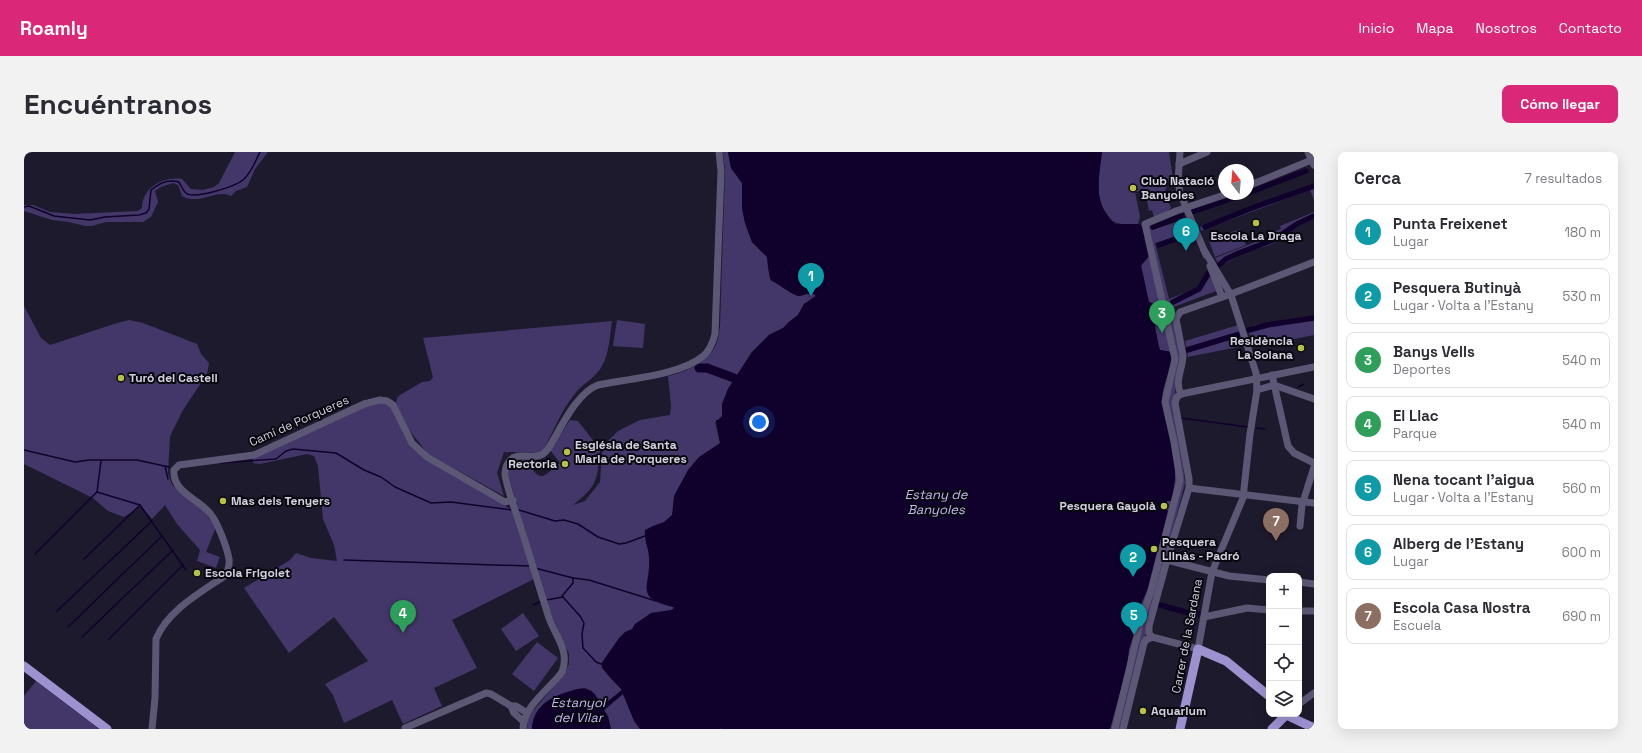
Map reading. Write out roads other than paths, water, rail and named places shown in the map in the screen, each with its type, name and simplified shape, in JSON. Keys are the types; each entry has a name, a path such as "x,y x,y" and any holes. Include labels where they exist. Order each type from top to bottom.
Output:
{"main road":[{"path":"1198,649 1226,661 1265,696"},
{"name":"Carrer de la Sardana","path":"1180,729 1198,649"},
{"path":"24,666 107,729"},
{"path":"1272,729 1286,717"},
{"path":"1292,717 1314,728"}],"street":[{"path":"524,725 527,713 556,681 565,665 563,648 550,618 513,500 505,468 508,462 517,456 539,456 544,453 548,449 576,403 589,389 604,384 679,369 695,362 708,351 715,334 721,171 719,152"},
{"path":"1180,152 1178,181 1180,193 1222,298"},
{"path":"1179,164 1208,152"},
{"path":"1254,184 1313,161 1308,152"},
{"path":"1115,729 1135,641 1151,591 1180,480 1174,442 1165,402 1175,359 1145,224 1218,197"},
{"name":"Carrer de la Sardana","path":"1198,649 1212,572 1244,496 1250,434 1257,390 1257,378 1248,342 1231,294 1204,250"},
{"path":"1181,394 1178,389 1178,384 1183,361 1176,323 1177,314 1185,309 1222,298 1314,262"},
{"path":"1152,637 1149,633 1149,626 1189,488 1189,479 1175,402 1177,397 1181,394 1314,367"},
{"path":"1272,375 1288,446 1294,453 1314,462"},
{"path":"1257,390 1274,385 1314,399"},
{"name":"Camí de Porqueres","path":"152,729 155,698 156,639 160,630 183,605 226,575 229,567 229,559 218,524 209,511 177,486 174,480 174,470 179,465 254,455 364,404 380,400 387,401 393,405 412,443 427,457 505,502 513,500"},
{"path":"1300,526 1302,503 1314,467"},
{"path":"1189,488 1314,505"},
{"path":"1167,560 1229,576 1266,580"},
{"path":"1302,582 1314,584"},
{"path":"1204,617 1247,608 1266,610"},
{"path":"1302,611 1314,611"},
{"path":"1123,729 1146,640 1152,637 1198,649"},
{"path":"405,728 486,693 491,694 511,706 516,706 527,713"},
{"path":"1302,702 1314,693"},
{"path":"511,706 514,713 524,725"}],"water":[{"name":"Estany de Banyoles","path":"728,152 1102,152 1099,190 1103,208 1115,224 1139,224 1143,226 1149,256 1141,265 1149,302 1160,306 1162,313 1157,318 1155,324 1158,345 1160,350 1172,352 1172,358 1162,394 1162,400 1175,462 1174,485 1171,501 1167,501 1166,509 1168,511 1159,547 1156,547 1155,551 1157,552 1148,588 1137,612 1140,615 1129,649 1127,666 1110,729 730,729 724,726 719,729 640,729 634,721 623,694 604,710 608,716 611,729 532,729 533,721 540,708 545,703 557,696 582,688 587,689 595,695 602,706 622,690 608,675 601,664 619,638 625,632 632,629 635,624 651,613 671,610 674,608 653,599 648,595 647,584 649,558 645,530 664,522 672,515 674,496 688,470 699,457 720,443 716,420 719,420 722,416 722,404 728,389 752,352 769,335 783,328 798,315 804,304 816,296 814,294 808,294 798,296 770,279 767,257 752,242 745,223 742,208 742,183 731,168"}],"waterway":[{"path":"24,207 29,206 54,216 90,220 105,217 139,215 146,213 149,209 151,190 157,185 168,181 179,182 185,192 191,195 197,195 225,188 240,182 247,176 260,152"},
{"path":"1254,191 1306,171"},
{"path":"1205,227 1252,208 1314,186"},
{"path":"1192,212 1227,200"},
{"path":"1153,227 1182,216"},
{"path":"1219,265 1226,259 1273,240 1297,224 1314,216"},
{"path":"1159,245 1192,233"},
{"path":"1173,302 1199,289 1208,274"},
{"path":"1249,330 1267,325 1314,318"},
{"path":"1187,350 1240,334"},
{"path":"699,368 707,368 734,378"},
{"path":"1298,387 1304,384"},
{"path":"1181,418 1248,427"},
{"path":"1257,428 1265,429"},
{"path":"221,463 276,459 286,451 293,449 336,453 364,470 381,477 395,487 431,503 451,502 512,510"},
{"path":"24,450 75,462 89,460 137,460 169,467"},
{"path":"101,461 97,492 140,505 186,570"},
{"path":"165,466 168,479"},
{"path":"35,554 97,492"},
{"path":"84,559 140,505"},
{"path":"519,510 555,521 564,520 578,524 598,537 619,544 645,536"},
{"path":"57,611 152,521"},
{"path":"68,627 162,536"},
{"path":"82,637 173,550"},
{"path":"344,560 529,566"},
{"path":"109,639 183,565"},
{"path":"535,568 573,578 573,583 562,596 580,616 584,623 582,634 583,648 596,662 601,664"},
{"path":"573,578 589,580 656,601"},
{"path":"546,600 563,597"},
{"path":"533,605 542,601"},
{"path":"1160,605 1189,613 1199,614"}],"place":[{"name":"Club Natació Banyoles","path":"1133,188"},
{"name":"Escola La Draga","path":"1256,223"},
{"name":"Alberg de l'Estany","path":"1186,251"},
{"name":"Punta Freixenet","path":"811,296"},
{"name":"Banys Vells","path":"1162,333"},
{"name":"Residència La Solana","path":"1301,348"},
{"name":"Turó del Castell","path":"121,378"},
{"name":"Església de Santa Maria de Porqueres","path":"567,452"},
{"name":"Rectoria","path":"565,464"},
{"name":"Mas dels Tenyers","path":"223,501"},
{"name":"Pesquera Gayolà","path":"1164,506"},
{"name":"Escola Casa Nostra","path":"1276,541"},
{"name":"Pesquera Llinàs - Padró","path":"1154,549"},
{"name":"Escola Frigolet","path":"197,573"},
{"name":"Pesquera Butinyà","path":"1133,577"},
{"name":"El Llac","path":"403,633"},
{"name":"Nena tocant l'aigua","path":"1134,635"},
{"name":"Aquarium","path":"1143,711"}],"water label":[{"name":"Estanyol del Vilar","path":"578,710"}]}
